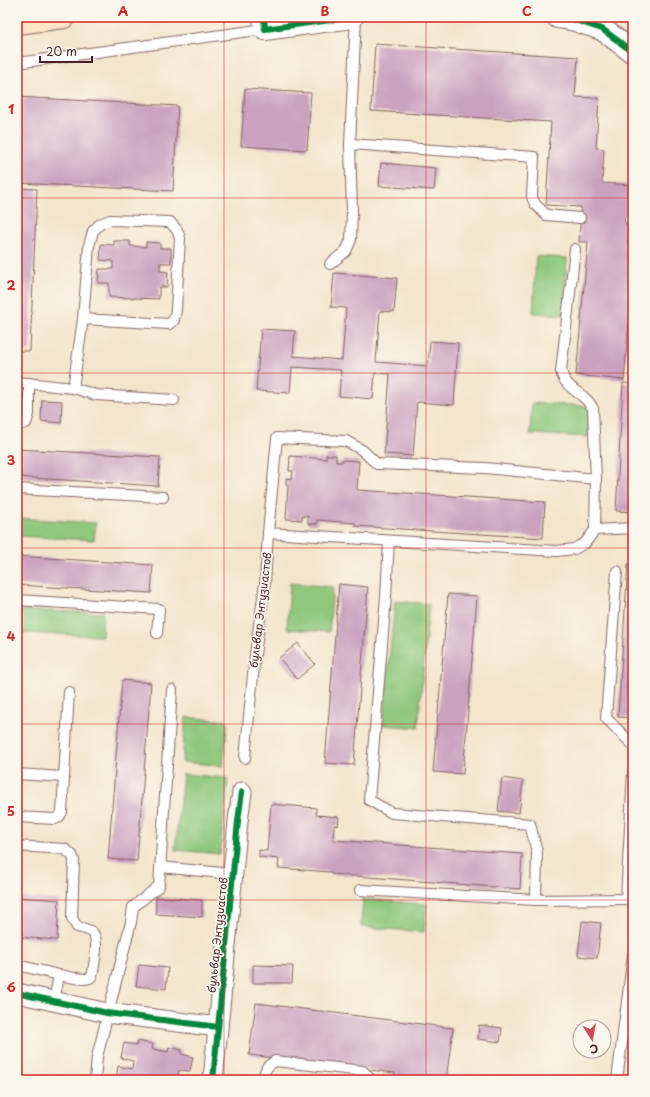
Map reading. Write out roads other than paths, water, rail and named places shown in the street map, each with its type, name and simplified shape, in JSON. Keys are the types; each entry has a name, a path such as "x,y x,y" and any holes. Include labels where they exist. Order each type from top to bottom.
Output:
{"main road":[{"path":"17,23 64,17"}],"street":[{"path":"265,23 352,17"},
{"path":"558,17 572,19 602,29 633,52"},
{"name":"бульвар Энтузиастов","path":"213,1080 242,792"},
{"path":"17,993 107,1013 218,1027"}],"lane":[{"path":"330,264 346,251 351,240 352,211 350,144 356,17"},
{"path":"17,63 265,23"},
{"path":"350,144 534,157 532,197 535,204 546,215 580,218"},
{"path":"73,388 83,319 89,246 93,231 100,224 110,220 170,222 177,230 180,238 176,310 174,320 169,324 83,319"},
{"path":"268,533 557,551 574,549 585,543 596,530 596,479 593,409 590,403 568,385 563,378 561,371 575,249"},
{"path":"17,382 73,388 96,395 174,400"},
{"path":"17,425 26,423 29,414 29,383"},
{"name":"бульвар Энтузиастов","path":"245,758 255,654 265,582 277,438 346,441 362,450 377,464 485,468 596,479"},
{"path":"17,489 163,497"},
{"path":"596,530 633,528"},
{"path":"389,541 386,597 369,800 392,813 530,824 537,852 536,900"},
{"path":"617,571 606,718 633,745"},
{"path":"17,600 159,609 157,633"},
{"path":"95,1080 97,1057 131,922 133,907 159,886 172,690"},
{"path":"17,817 60,817 62,812 69,692"},
{"path":"360,890 536,900 629,899 633,773"},
{"path":"17,774 64,777"},
{"path":"17,846 65,848 72,855 74,860 72,918 77,927 92,932 95,936 96,942 93,972 92,976 89,978 84,979 59,975 17,965"},
{"path":"160,867 233,874"},
{"path":"617,1080 633,955"},
{"path":"54,1001 59,975"},
{"path":"262,1080 267,1067 275,1061 363,1071 371,1080"}]}
